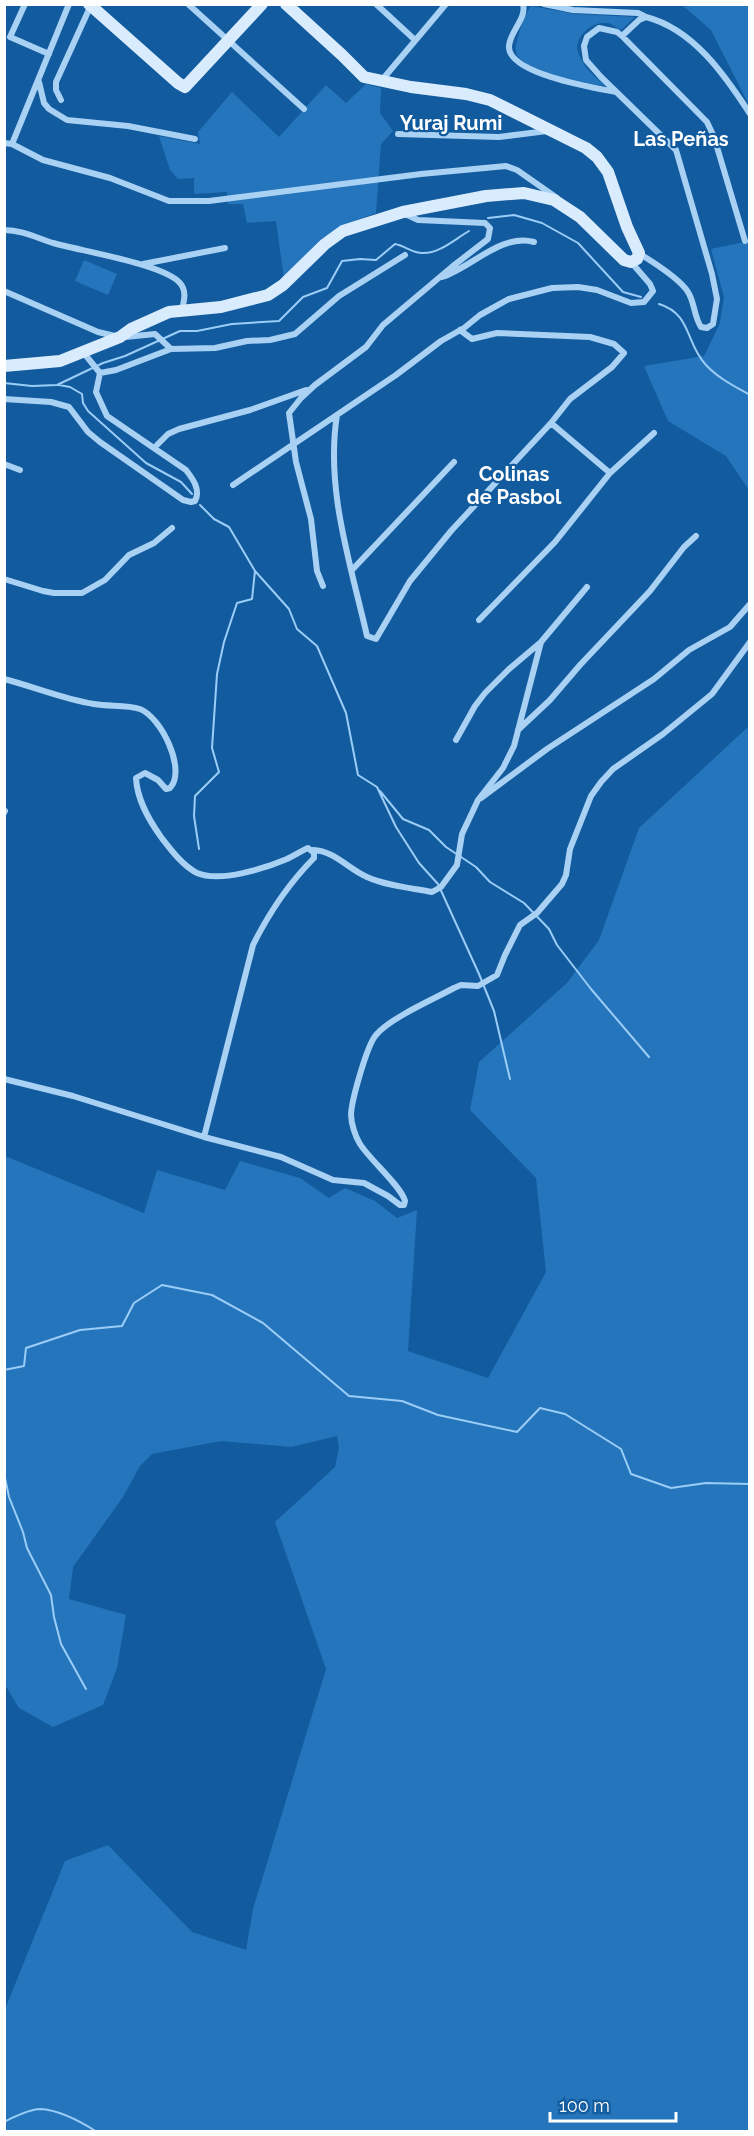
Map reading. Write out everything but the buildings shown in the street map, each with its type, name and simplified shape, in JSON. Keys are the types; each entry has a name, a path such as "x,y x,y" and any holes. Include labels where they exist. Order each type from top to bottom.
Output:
{"street":[{"path":"25,4 10,37 49,54"},
{"path":"12,144 69,4"},
{"path":"188,4 304,109"},
{"path":"61,100 56,90 56,82 90,5 185,87 262,4"},
{"path":"233,485 396,375 441,341 509,299 552,288 588,288 631,303 644,302 653,291 635,258 604,166 586,148 490,100 364,77 286,4"},
{"path":"376,4 414,40"},
{"path":"523,4 524,12 510,42 509,50 514,59 528,68 576,84 616,92"},
{"path":"544,4 573,10 638,13 662,21 714,63 750,114"},
{"path":"382,80 442,6"},
{"path":"622,36 639,20 646,17"},
{"path":"4,143 12,144 43,160 110,178 169,201 209,201 421,174 506,166 517,170 553,193 624,260 635,258 680,282 688,291 694,304 697,321 701,327 707,328 713,324 717,300 712,274 676,150 586,60 584,46 587,38 599,28 605,28 622,36 707,122 714,137 745,241"},
{"path":"39,82 44,103 67,120 128,126 195,139"},
{"path":"398,134 499,137 551,130"},
{"path":"120,338 131,329 152,318 182,310 221,307 268,296 283,285 333,237 368,222 403,212 506,194 538,195 566,206"},
{"path":"323,586 317,571 311,519 296,462 289,413 315,385 366,347 383,325 488,239 490,228 485,223 418,220 403,212"},
{"path":"4,228 140,265 170,276 183,285 185,291 182,310"},
{"path":"438,278 455,273 485,254 514,241 524,239 534,242"},
{"path":"140,265 225,248"},
{"path":"100,373 116,370 171,349 215,348 294,334 339,296 405,255"},
{"path":"4,291 98,332 120,338"},
{"path":"337,415 334,467 340,523 367,636 376,639 410,581 458,524 551,423 570,399 612,367 624,353 615,344 590,337 497,333 472,339 460,330"},
{"path":"4,366 60,361 120,338 155,334 171,349"},
{"path":"83,352 100,373"},
{"path":"4,399 51,402 69,407 88,432 100,442 183,500 195,501 198,495 194,480 186,470 107,416 96,392 100,373"},
{"path":"154,448 168,434 179,429 282,400 315,385"},
{"path":"551,423 610,473"},
{"path":"479,620 555,542 610,473 654,433"},
{"path":"352,570 454,462"},
{"path":"4,464 20,470"},
{"path":"4,579 54,593 82,593 105,580 129,555 154,543 172,528"},
{"path":"517,731 550,700 650,591 684,547 696,536"},
{"path":"456,740 485,693 541,642 587,587"},
{"path":"478,801 547,749 654,679 689,650 730,627 750,604"},
{"path":"4,679 74,700 105,706 138,708 151,716 170,744 176,778 174,784 166,789 152,775 145,773 136,778 136,786 147,816 159,834 184,864 196,872 212,876 234,874 276,863 308,848 320,850 343,860 371,878 432,892 441,887 457,865 462,834 478,801 503,768 514,746 541,642"},
{"path":"4,1079 74,1096 204,1137 281,1157 333,1180 364,1183 400,1205 404,1205 403,1194 359,1142 352,1120 354,1098 374,1036 400,1018 454,988 461,985 478,986 497,975 520,925 537,913 562,884 566,875 570,849 591,796 601,782 613,769 663,734 704,701 721,684 750,642"},
{"path":"204,1137 253,945 271,911 295,877 314,858 313,850"}],"shaded area":[{"path":"682,5 749,5 749,105 711,30"},
{"path":"531,6 575,14 635,17 621,30 608,23 596,24 581,35 578,41 578,52 583,62 605,86 532,67 517,55 518,38"},
{"path":"366,84 381,88 380,113 393,131 381,144 376,213 345,225 322,238 284,279 276,221 247,223 243,204 228,204 227,192 194,194 194,178 178,179 170,170 159,136 200,144 198,132 232,92 279,137 326,85 346,103"},
{"path":"749,241 749,490 726,456 668,421 644,366 704,356 720,323 724,297 711,249"},
{"path":"84,260 117,274 108,295 75,281"},
{"path":"749,726 749,2131 5,2131 5,2009 65,1861 108,1845 192,1932 246,1950 253,1909 326,1669 275,1522 335,1467 339,1448 337,1436 291,1447 221,1441 152,1454 140,1466 123,1497 73,1567 69,1599 126,1615 117,1668 103,1705 53,1727 19,1708 4,1683 5,1156 144,1213 157,1170 225,1190 240,1161 300,1178 329,1198 345,1188 375,1201 397,1218 417,1210 408,1351 488,1378 546,1272 536,1178 470,1110 479,1062 567,983 599,940 639,828"}],"waterway":[{"path":"488,218 514,215 542,223 578,243 623,292 641,297"},
{"path":"4,383 32,386 57,385 180,331 279,321 303,297 327,288 342,261 376,260 395,244 415,252 428,253 441,249 469,231"},
{"path":"659,304 670,309 683,322 694,348 706,365 721,378 750,395"},
{"path":"59,385 70,387 82,394 83,403 88,411 146,463 181,482 192,494"},
{"path":"200,505 214,519 229,527 255,571 289,609 297,629 317,646 346,713 358,775 377,787 396,827 419,863 438,884 494,1011 510,1079"},
{"path":"199,849 194,816 195,796 219,772 212,748 217,674 224,642 237,603 252,599 255,571"},
{"path":"380,791 403,819 429,830 446,847 476,867 490,882 524,903 549,929 557,945 591,989 649,1057"},
{"path":"4,1370 24,1366 26,1348 80,1330 122,1326 134,1303 162,1285 212,1295 263,1323 349,1396 402,1401 438,1415 517,1432 540,1408 565,1414 621,1449 631,1474 671,1488 706,1483 750,1484"},
{"path":"4,1473 9,1497 27,1548 51,1595 61,1644 86,1689"},
{"path":"4,2122 40,2109 55,2111 70,2117 97,2132"}],"district":[{"name":"Yuraj Rumi","path":"451,123"},
{"name":"Las Peñas","path":"681,139"},
{"name":"Colinas de Pasbol","path":"514,486"}]}
